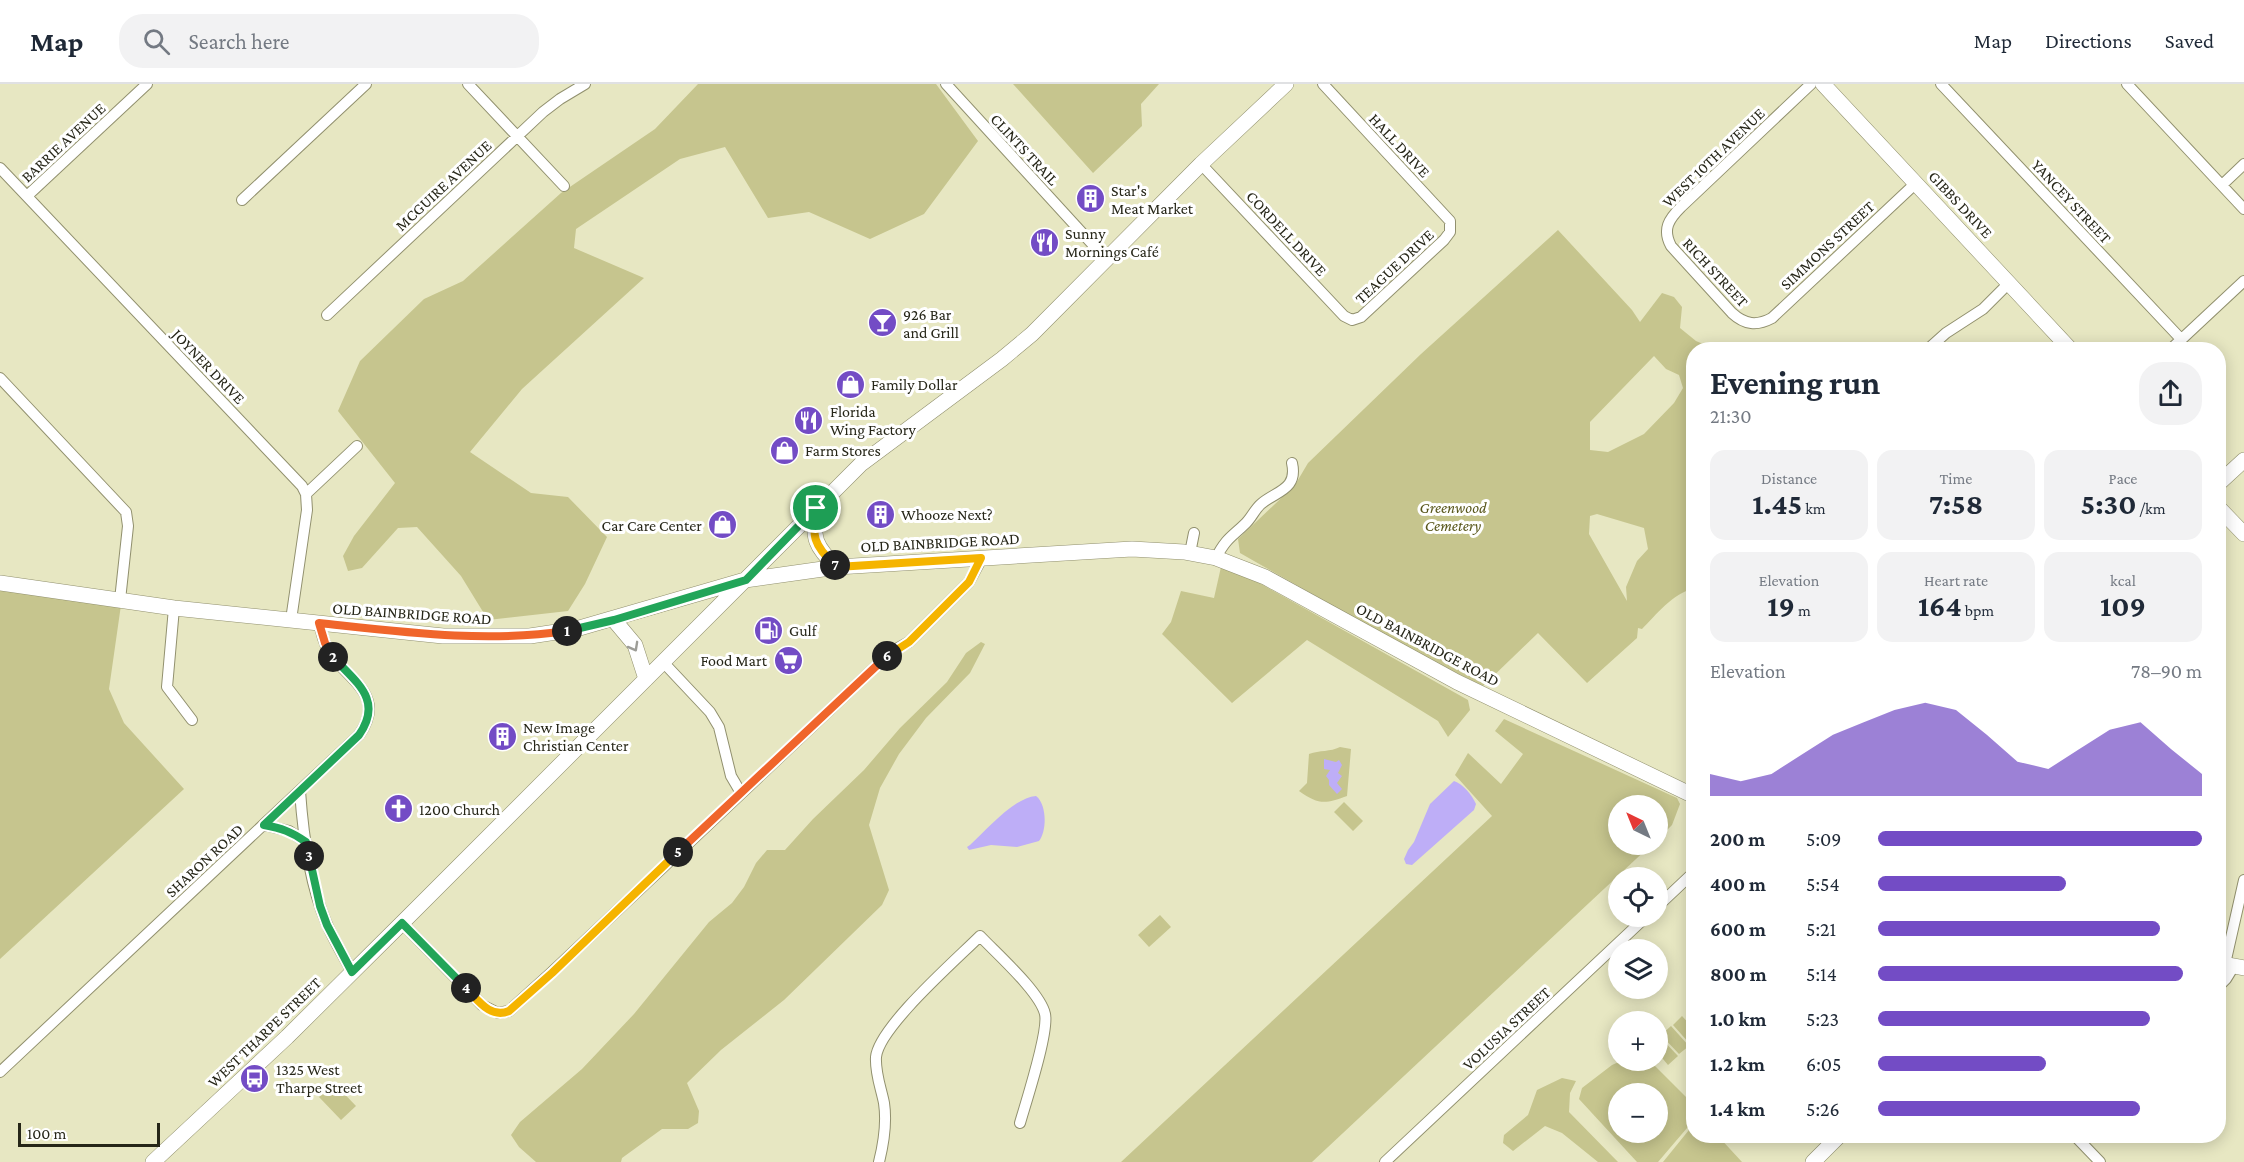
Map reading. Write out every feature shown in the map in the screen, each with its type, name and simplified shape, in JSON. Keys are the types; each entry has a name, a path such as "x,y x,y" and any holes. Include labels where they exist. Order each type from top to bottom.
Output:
{"main road":[{"name":"WEST THARPE STREET","path":"153,1162 287,1037 861,464 1032,334 1201,164 1286,84"},
{"name":"GIBBS DRIVE","path":"1823,84 2064,342"},
{"path":"2226,476 2244,459"},
{"path":"816,508 812,531 818,546 837,567"},
{"path":"2226,515 2244,534"},
{"name":"OLD BAINBRIDGE ROAD","path":"0,583 174,608 443,636 485,638 530,636 576,629 614,620 746,580 837,567 1163,549 1216,558 1265,577 1457,682 1686,792"},
{"path":"614,620 634,645 645,679"},
{"path":"1818,1160 1833,1143"}],"street":[{"name":"BARRIE AVENUE","path":"27,196 147,84"},
{"path":"242,200 366,84"},
{"path":"468,84 564,186"},
{"name":"MCGUIRE AVENUE","path":"327,315 518,136 560,99 585,84"},
{"name":"CLINTS TRAIL","path":"946,84 1106,259"},
{"name":"HALL DRIVE","path":"1323,84 1445,215 1450,221 1451,228"},
{"name":"WEST 10TH AVENUE","path":"1667,230 1667,224 1681,207 1811,84"},
{"name":"YANCEY STREET","path":"1941,84 2181,339"},
{"path":"2127,84 2244,208"},
{"name":"CORDELL DRIVE","path":"1201,164 1344,316 1352,320"},
{"path":"2222,185 2244,164"},
{"name":"JOYNER DRIVE","path":"0,168 296,478 306,494"},
{"name":"SIMMONS STREET","path":"1755,323 1772,318 1916,183"},
{"name":"TEAGUE DRIVE","path":"1352,320 1361,317 1444,240 1451,228"},
{"name":"RICH STREET","path":"1667,230 1666,237 1671,246 1689,267 1739,319 1750,324 1755,323"},
{"path":"2178,342 2244,281"},
{"path":"1936,342 1983,309 2009,283"},
{"path":"0,378 126,512 128,526 120,600"},
{"path":"291,620 307,510 306,494 357,446"},
{"path":"1216,558 1228,538 1248,521 1262,504 1285,490 1294,471 1292,463"},
{"path":"1190,553 1194,533"},
{"path":"402,923 482,1005 492,1012 509,1011 891,652 909,642 969,582 981,558"},
{"path":"174,608 167,687 192,720"},
{"name":"SHARON ROAD","path":"0,1072 359,735 369,719 369,702 364,692 330,653 319,623"},
{"path":"663,662 710,712 719,726 731,776 741,793"},
{"path":"300,790 306,842 320,906 327,925 352,972"},
{"path":"264,825 289,831 306,842"},
{"path":"1668,897 1686,880"},
{"path":"2230,965 2244,880"},
{"name":"VOLUSIA STREET","path":"1385,1162 1635,927"},
{"path":"879,1162 885,1137 885,1118 876,1059 881,1042 897,1020 980,936 1034,994 1045,1015 1044,1035 1020,1123"},
{"path":"2082,1143 2100,1162"}],"green space":[{"path":"698,84 936,84 978,141 924,214 870,239 809,212 768,218 725,147 680,159 576,229 574,248 644,278 522,389 470,452 531,493 568,497 607,537 585,584 568,611 488,620 461,576 417,527 398,528 362,568 348,571 343,556 354,536 395,483 338,411 360,361 424,299 463,281 561,193 655,129"},
{"path":"1013,84 1159,84 1141,104 1142,126 1093,173"},
{"name":"Greenwood Cemetery","path":"1558,230 1632,310 1640,322 1662,293 1674,297 1682,307 1680,328 1698,342 1686,342 1686,591 1659,611 1642,629 1638,628 1637,638 1587,683 1538,633 1483,686 1418,654 1240,553 1238,539 1295,485 1308,463 1421,354","holes":["1654,356 1666,369 1679,375 1683,388 1674,403 1644,434 1608,452 1590,450 1590,422","1597,514 1644,528 1648,549 1637,561 1626,587 1627,601 1589,534 1590,516"]},
{"path":"1221,567 1239,572 1468,700 1470,710 1448,737 1438,721 1307,640 1232,703 1162,634 1171,622 1181,591 1214,598"},
{"path":"0,588 121,605 109,689 124,723 184,789 0,959"},
{"path":"981,642 985,644 970,673 926,718 899,754 880,788 869,825 889,890 882,905 784,1000 721,1050 687,1083 699,1111 698,1123 688,1129 662,1129 622,1158 621,1162 536,1162 519,1147 511,1135 520,1122 582,1069 634,1014 709,922 732,903 744,887 756,863 767,850 785,850 813,819 864,770 900,728 947,682 966,653"},
{"path":"1504,719 1677,798 1680,804 1672,825 1668,829 1668,795 1608,795 1608,855 1640,855 1627,867 1608,867 1608,885 1312,1162 1121,1162 1492,816 1455,775 1468,753 1501,784 1523,754 1495,731"},
{"path":"1340,747 1351,749 1347,796 1322,802 1299,791 1307,783 1309,754"},
{"path":"1344,802 1363,821 1353,831 1334,812"},
{"path":"1160,915 1171,927 1149,947 1138,935"},
{"path":"1682,1016 1686,1020 1686,1040 1673,1025"},
{"path":"1671,1026 1686,1043 1686,1048 1679,1054 1668,1042 1668,1029"},
{"path":"1668,1045 1678,1056 1668,1065"},
{"path":"1608,1068 1608,1071 1660,1071 1686,1097 1686,1129 1658,1162 1637,1162 1620,1143 1668,1143 1668,1083 1608,1083 1608,1130 1579,1099 1582,1088"},
{"path":"1562,1078 1576,1081 1570,1093 1569,1112 1618,1162 1598,1162 1562,1133 1545,1126 1513,1151 1503,1143 1504,1135 1528,1115 1537,1090"},
{"path":"334,1083 356,1106 341,1120 319,1097"},
{"path":"1686,1134 1686,1143 1724,1143 1742,1162 1663,1162"}],"shaded area":[{"path":"1324,759 1336,762 1339,760 1342,765 1338,773 1342,776 1337,783 1342,789 1337,794 1329,785 1326,776 1330,770 1324,769"},
{"path":"1454,781 1464,787 1472,797 1476,804 1474,810 1412,865 1406,864 1404,859 1430,804"},
{"path":"1036,796 1040,800 1045,818 1042,837 1039,841 1017,847 991,845 969,850 967,847 1009,808 1027,798"}],"place":[{"name":"Star's Meat Market","path":"1090,199"},
{"name":"Sunny Mornings Café","path":"1044,242"},
{"name":"926 Bar and Grill","path":"882,323"},
{"name":"Family Dollar","path":"850,384"},
{"name":"Florida Wing Factory","path":"809,420"},
{"name":"Farm Stores","path":"784,450"},
{"name":"Whooze Next?","path":"880,514"},
{"name":"Car Care Center","path":"723,525"},
{"name":"Gulf","path":"768,630"},
{"name":"Food Mart","path":"788,660"},
{"name":"New Image Christian Center","path":"502,736"},
{"name":"1200 Church","path":"398,809"},
{"name":"1325 West Tharpe Street","path":"255,1078"}],"route":[{"path":"816,508 812,531 818,546 837,567 981,558 969,582 909,642 891,652 509,1011 498,1014 482,1005 402,923 352,972 327,925 320,906 306,842 289,831 264,825 349,746 369,719 369,702 364,692 330,653 319,623 485,638 530,636 576,629 614,620 746,580 816,508"}]}
